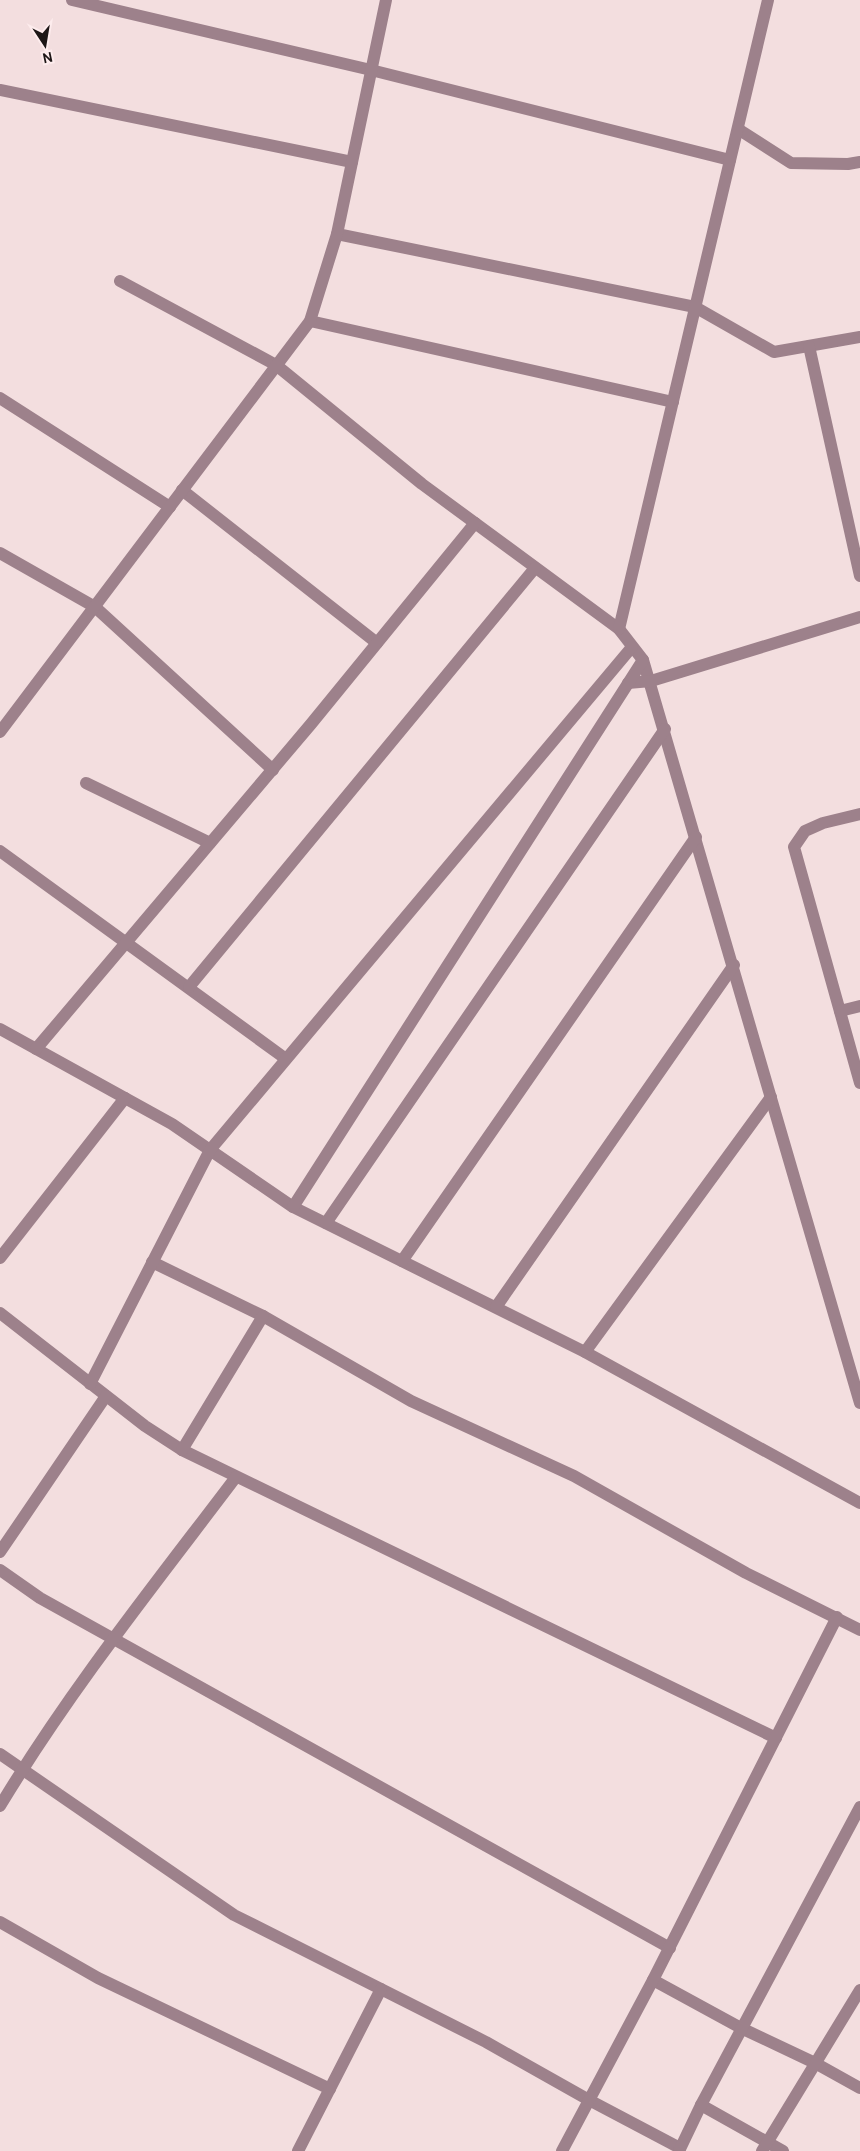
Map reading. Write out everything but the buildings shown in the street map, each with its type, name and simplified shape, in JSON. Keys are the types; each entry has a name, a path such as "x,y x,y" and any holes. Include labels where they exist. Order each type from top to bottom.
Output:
{"street":[{"path":"72,0 371,70 730,160"},
{"path":"0,731 310,321 337,234 386,0"},
{"path":"619,629 768,0"},
{"path":"0,90 352,162"},
{"path":"738,129 791,163 848,164 860,162"},
{"path":"337,234 695,307 774,352 860,337"},
{"path":"120,281 276,365 422,484 619,629 643,660 651,681 734,965 860,1403"},
{"path":"310,321 673,402"},
{"path":"809,346 860,576"},
{"path":"0,398 170,507"},
{"path":"182,490 377,643"},
{"path":"36,1048 273,770 475,523"},
{"path":"0,553 95,607 273,770"},
{"path":"189,987 535,568"},
{"path":"628,684 651,681 860,617"},
{"path":"90,1384 210,1150 632,646"},
{"path":"293,1207 643,660"},
{"path":"326,1223 665,729"},
{"path":"86,783 210,843"},
{"path":"860,814 823,823 805,831 794,847 860,1083"},
{"path":"402,1261 696,837"},
{"path":"0,851 286,1059"},
{"path":"496,1307 734,965"},
{"path":"840,1011 860,1006"},
{"path":"0,1029 172,1124 293,1207 585,1352 860,1503"},
{"path":"585,1352 771,1097"},
{"path":"0,1258 125,1098"},
{"path":"152,1262 263,1316 411,1401 574,1476 746,1573 860,1630"},
{"path":"0,1313 145,1426 182,1450 776,1738"},
{"path":"182,1450 263,1316"},
{"path":"0,1552 106,1396"},
{"path":"0,1806 22,1770 113,1639 236,1477"},
{"path":"0,1570 40,1598 670,1948"},
{"path":"562,2151 654,1980 837,1618"},
{"path":"0,1754 234,1915 486,2042 680,2149 741,2028 860,1806"},
{"path":"0,1922 98,1978 330,2089"},
{"path":"654,1980 741,2028 815,2063 860,2088"},
{"path":"298,2151 381,1989"},
{"path":"765,2146 860,1990"},
{"path":"701,2105 765,2146 784,2151"}]}
